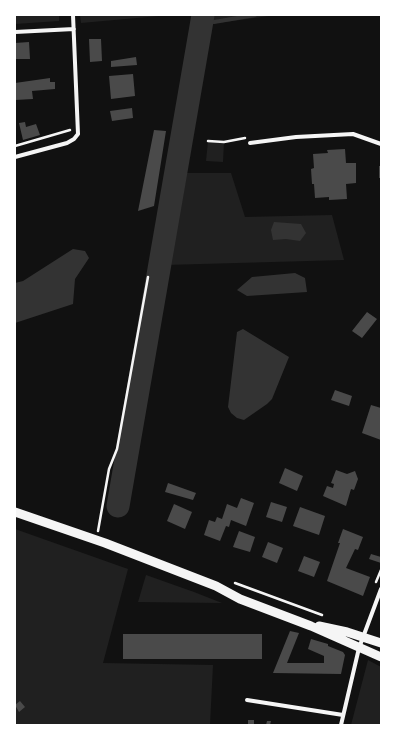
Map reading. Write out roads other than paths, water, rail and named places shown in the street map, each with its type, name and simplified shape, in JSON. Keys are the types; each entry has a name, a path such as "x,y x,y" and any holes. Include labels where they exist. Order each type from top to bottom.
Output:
{"main road":[{"path":"15,512 105,543 216,586 240,599 311,626 381,657"},
{"path":"311,626 332,628 363,636 381,643"}],"street":[{"path":"15,157 74,139 78,134 73,15"},
{"path":"15,32 74,29"},
{"path":"250,143 296,137 353,134 381,144"},
{"path":"341,725 359,648 381,589"},
{"path":"247,700 343,715"}],"waterway":[{"path":"118,506 203,15"},
{"path":"202,20 214,22 255,15"}]}
